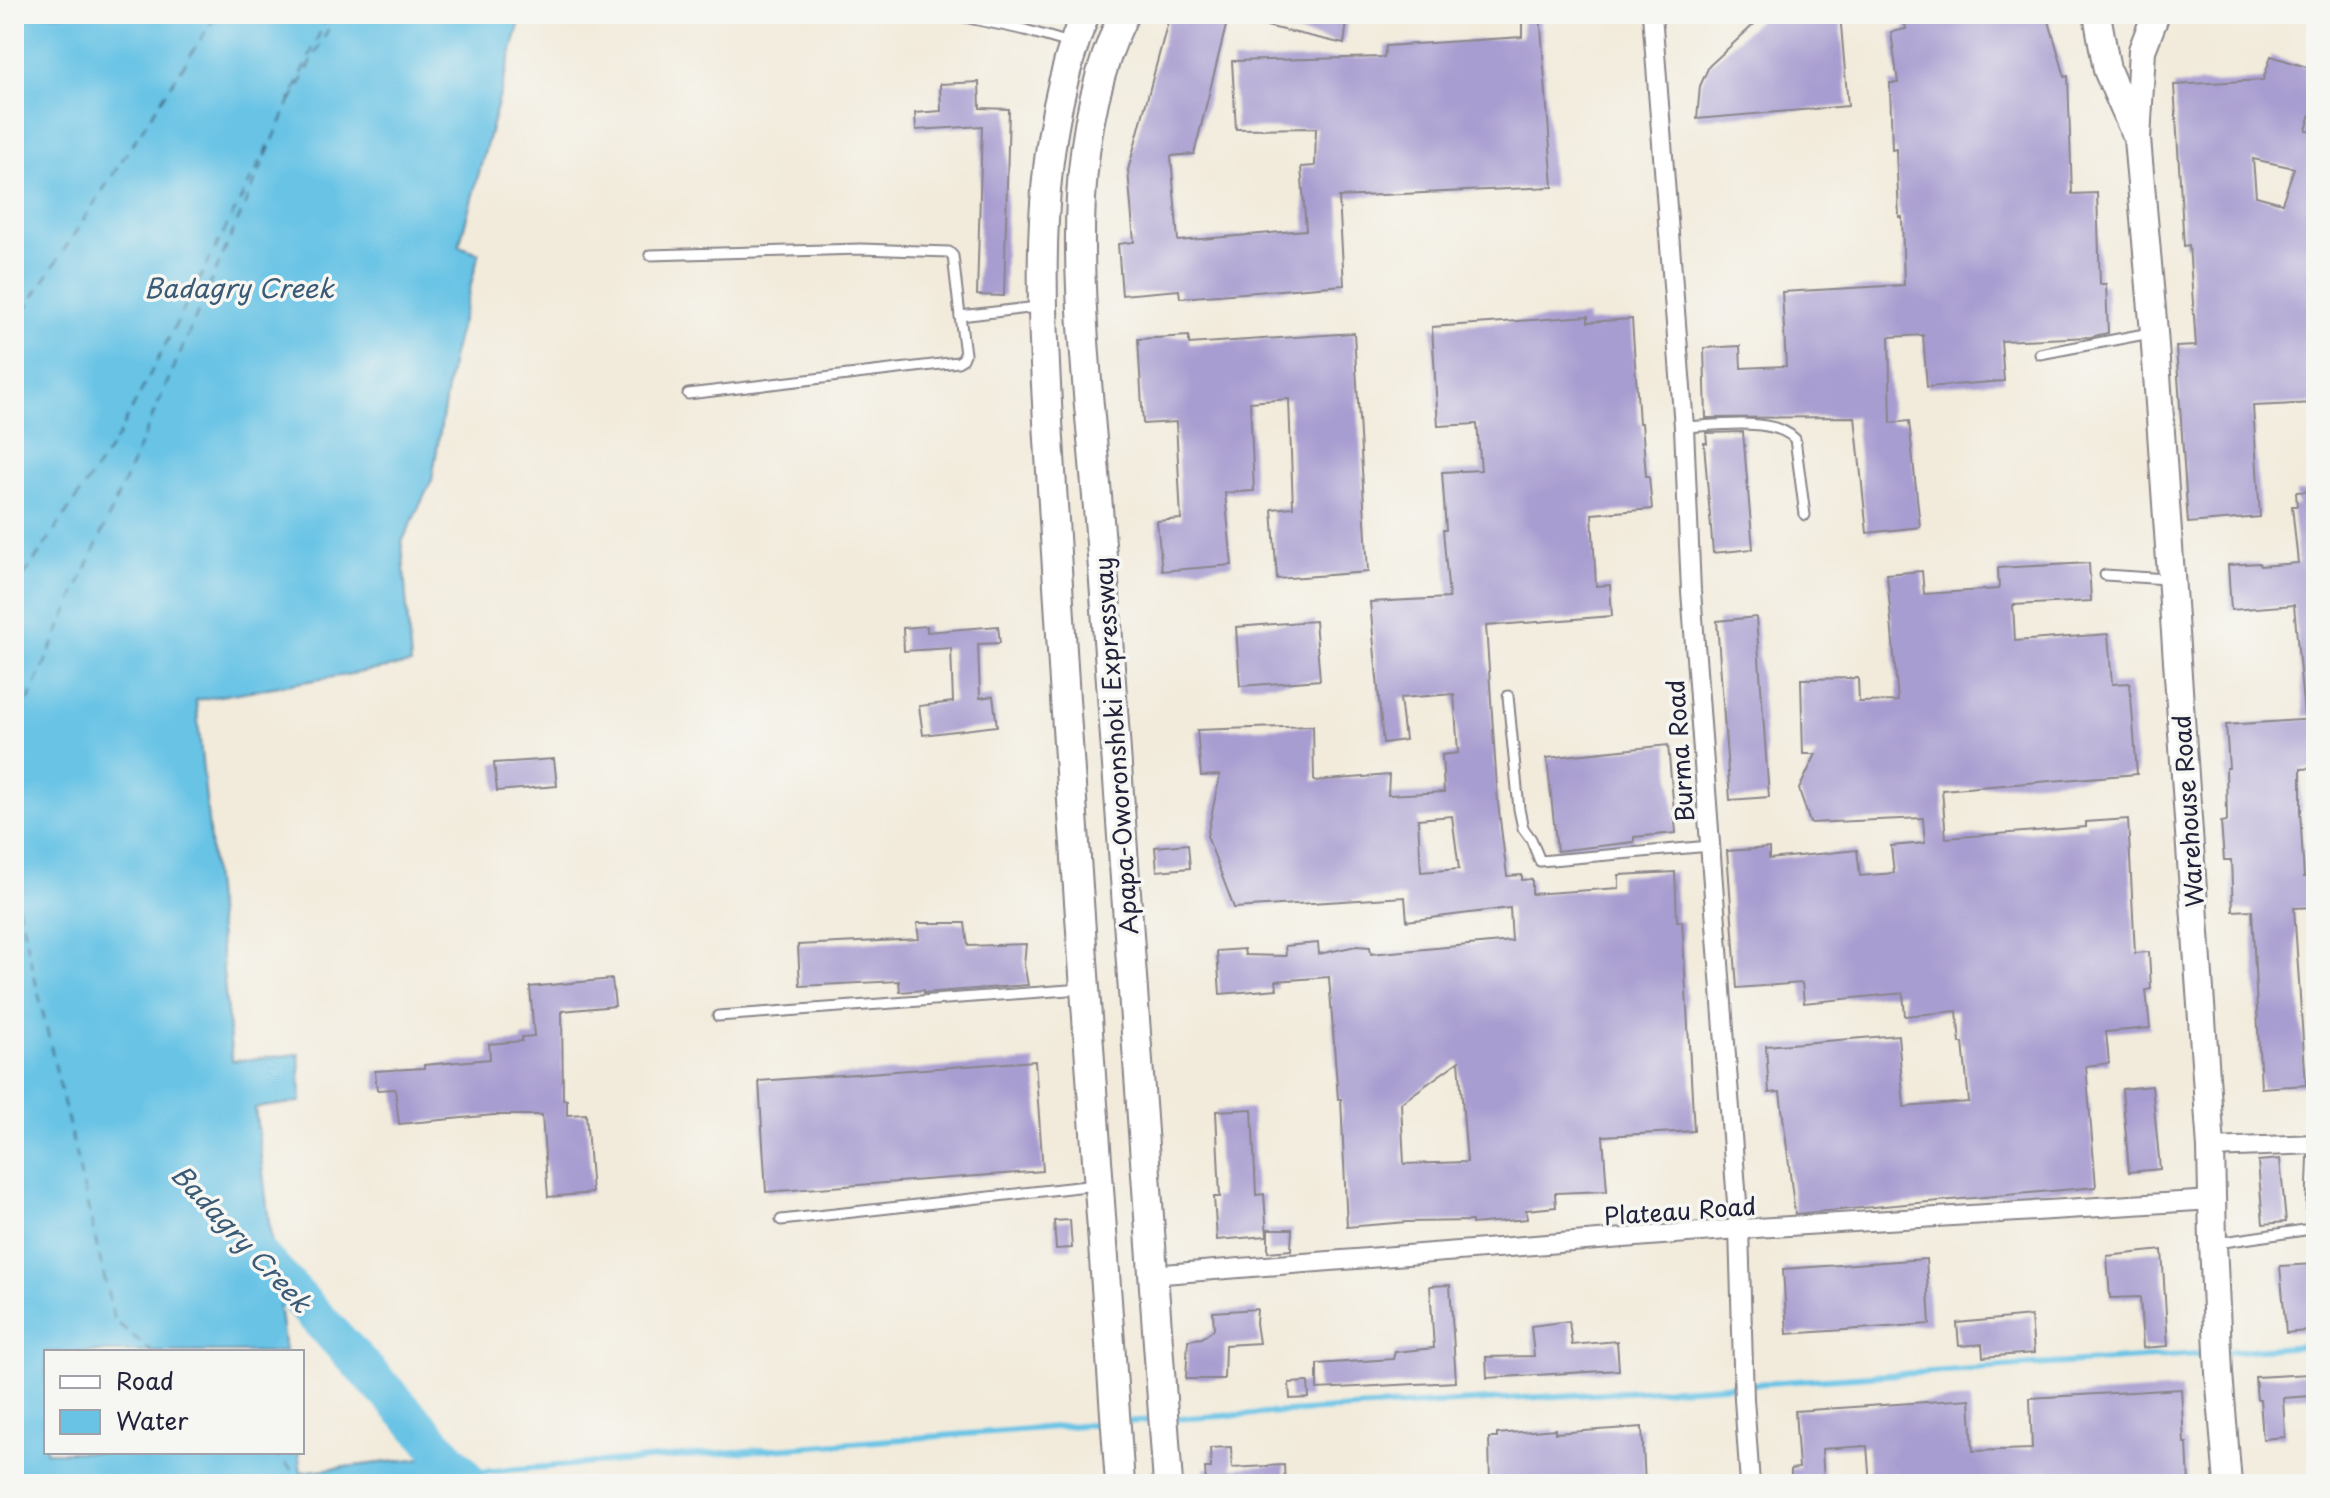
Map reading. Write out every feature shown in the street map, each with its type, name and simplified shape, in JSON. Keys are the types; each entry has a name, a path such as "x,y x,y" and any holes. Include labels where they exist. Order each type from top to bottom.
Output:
{"main road":[{"name":"Apapa-Oworonshoki Expressway","path":"1085,14 1061,89 1047,172 1042,307 1120,1484"},
{"name":"Apapa-Oworonshoki Expressway","path":"1124,14 1096,92 1080,197 1081,301 1168,1484"},
{"name":"Warehouse Road","path":"2097,14 2107,70 2137,139"},
{"name":"Warehouse Road","path":"2156,14 2142,50 2137,139 2154,332 2211,1148 2219,1373 2228,1484"}],"street":[{"name":"Burma Road","path":"1652,14 1684,427 1688,559 1739,1229 1750,1484"},
{"path":"2211,1148 2315,1144"},
{"name":"Plateau Road","path":"1151,1275 1739,1229 2213,1200"}],"lane":[{"path":"950,14 1073,44"},
{"path":"650,255 861,249 944,251 953,256 965,354 958,362 688,394"},
{"path":"960,316 1042,307"},
{"path":"2040,354 2154,332"},
{"path":"1684,427 1766,425 1788,430 1795,439 1805,515"},
{"path":"2105,575 2171,579"},
{"path":"1508,696 1519,809 1523,828 1540,861 1710,846"},
{"path":"718,1016 1085,989"},
{"path":"2213,1243 2311,1229 2315,1144"},
{"path":"781,1220 1099,1185"}],"water":[{"name":"Badagry Creek","path":"14,14 522,14 459,246 479,253 452,359 432,480 402,542 411,664 196,700 232,1061 299,1054 301,1102 255,1108 285,1350 44,1350 44,1454 298,1454 301,1472 440,1456 466,1456 473,1472 473,1484 14,1484"}],"building":[{"path":"1170,14 1229,14 1194,154 1171,156 1178,241 1306,230 1301,167 1315,166 1316,128 1236,129 1232,61 1384,57 1386,46 1522,37 1522,14 1540,14 1553,187 1339,197 1344,285 1180,298 1179,290 1122,295 1118,244 1134,242 1128,170"},
{"path":"1245,14 1348,14 1344,44 1245,21"},
{"path":"1765,14 1840,14 1848,106 1697,119 1700,86 1709,66"},
{"path":"1903,14 2047,14 2065,77 2068,76 2072,194 2097,193 2100,284 2106,284 2108,333 2090,337 2001,341 2004,381 1927,387 1923,335 1889,337 1891,423 1909,421 1920,527 1867,533 1855,417 1706,418 1704,348 1740,346 1741,368 1786,366 1782,292 1904,285 1902,217 1899,217 1896,149 1892,150 1890,83 1898,83 1891,32 1906,29"},
{"path":"2271,56 2316,70 2316,98 2306,130 2316,131 2316,403 2253,406 2260,517 2188,523 2176,347 2196,346 2189,245 2184,246 2174,85 2263,80","holes":["2253,159 2294,168 2282,203 2256,196"]},
{"path":"979,82 980,108 1009,109 1004,296 977,295 982,126 916,130 915,113 941,111 940,84"},
{"path":"1588,316 1588,322 1632,319 1639,423 1642,423 1652,509 1592,514 1596,586 1610,585 1612,616 1486,626 1498,803 1507,876 1522,875 1522,880 1532,879 1532,894 1619,888 1619,875 1675,872 1677,921 1682,921 1694,1131 1603,1136 1607,1191 1555,1193 1556,1207 1526,1210 1527,1219 1472,1224 1472,1221 1407,1222 1347,1227 1341,1099 1338,1099 1329,977 1276,981 1277,989 1220,994 1217,951 1244,949 1245,955 1286,956 1285,946 1318,943 1319,954 1356,946 1370,947 1371,954 1512,941 1510,908 1407,921 1405,897 1234,908 1207,836 1220,775 1201,776 1197,730 1313,726 1314,781 1389,775 1388,795 1444,792 1442,755 1458,753 1454,694 1400,698 1405,740 1383,743 1370,602 1449,598 1442,472 1481,470 1477,424 1438,426 1432,327","holes":["1452,816 1459,869 1421,872 1418,819","1459,1061 1467,1162 1404,1164 1401,1103"]},
{"path":"1354,333 1368,572 1277,579 1272,509 1293,507 1289,399 1250,402 1254,491 1225,493 1232,565 1162,571 1157,521 1181,519 1176,422 1143,424 1138,339 1189,336 1189,344"},
{"path":"1743,432 1753,549 1713,553 1704,443 1707,443 1706,433"},
{"path":"2316,491 2316,715 2304,716 2294,605 2231,610 2228,565 2298,563 2292,506 2297,506 2296,492"},
{"path":"2089,563 2091,601 2013,605 2015,641 2108,634 2112,684 2130,683 2137,774 1942,790 1946,838 2086,827 2086,822 2128,819 2135,953 2149,952 2151,989 2146,990 2150,1028 2106,1032 2109,1063 2086,1066 2096,1187 1795,1214 1780,1092 1769,1093 1766,1046 1898,1035 1904,1107 1969,1102 1957,1011 1905,1016 1903,993 1804,1003 1802,983 1737,988 1727,851 1769,848 1769,859 1857,850 1860,876 1894,873 1891,846 1925,843 1923,818 1810,823 1799,789 1816,754 1803,754 1801,679 1858,678 1859,702 1898,701 1887,574 1922,571 1924,594 1999,589 1998,568"},
{"path":"1756,617 1769,797 1730,800 1717,621"},
{"path":"1315,621 1320,680 1240,686 1236,627"},
{"path":"927,626 927,632 998,626 1000,643 978,644 980,698 993,696 997,726 923,735 919,706 953,702 951,648 904,651 903,628"},
{"path":"2316,719 2316,768 2301,769 2300,811 2304,877 2311,877 2313,907 2294,908 2306,1085 2261,1088 2252,910 2233,911 2231,860 2224,860 2221,822 2227,821 2226,768 2229,768 2226,725"},
{"path":"1668,745 1676,833 1634,837 1634,842 1557,851 1547,758"},
{"path":"554,759 557,786 497,791 494,763"},
{"path":"1188,844 1190,868 1157,871 1155,847"},
{"path":"917,923 965,923 968,946 1026,944 1024,964 1028,985 924,993 924,990 900,992 899,981 800,986 798,945 919,939"},
{"path":"612,979 615,1006 562,1011 563,1099 567,1100 567,1115 586,1114 592,1193 548,1197 542,1115 494,1115 399,1124 395,1089 377,1090 375,1071 490,1059 489,1044 522,1041 522,1037 534,1036 530,987"},
{"path":"1035,1061 1043,1171 766,1192 759,1081"},
{"path":"2152,1086 2160,1169 2129,1172 2122,1089"},
{"path":"1252,1109 1256,1195 1264,1194 1267,1236 1217,1240 1214,1197 1220,1197 1216,1111"},
{"path":"2280,1159 2286,1222 2263,1224 2258,1161"},
{"path":"1070,1220 1072,1248 1056,1249 1054,1221"},
{"path":"1268,1229 1292,1229 1291,1250 1268,1252"},
{"path":"2162,1250 2168,1346 2143,1348 2140,1297 2110,1298 2107,1256"},
{"path":"1926,1259 1930,1324 1787,1334 1783,1269"},
{"path":"2316,1264 2316,1330 2286,1333 2280,1266"},
{"path":"1450,1285 1456,1382 1317,1389 1317,1364 1393,1359 1395,1352 1434,1348 1430,1286"},
{"path":"1257,1309 1259,1343 1225,1345 1224,1379 1186,1379 1188,1340 1202,1338 1214,1329 1213,1312"},
{"path":"2031,1316 2034,1353 1983,1357 1982,1344 1959,1346 1957,1323"},
{"path":"1569,1321 1572,1345 1617,1341 1619,1370 1487,1378 1486,1357 1534,1356 1531,1326"},
{"path":"2310,1374 2311,1396 2283,1398 2285,1437 2263,1439 2255,1377"},
{"path":"1308,1382 1309,1398 1290,1399 1289,1383"},
{"path":"2181,1389 2189,1484 1870,1484 1867,1446 1822,1449 1824,1484 1791,1484 1791,1469 1799,1468 1795,1411 1970,1399 1973,1451 2032,1449 2030,1398"},
{"path":"1642,1427 1645,1484 1490,1484 1489,1438 1497,1438 1497,1434"},
{"path":"1231,1447 1232,1468 1284,1465 1285,1484 1206,1484 1205,1468 1211,1468 1210,1448"}],"waterway":[{"name":"Badagry Creek","path":"240,1235 464,1475 463,1484"},
{"path":"2224,1352 2316,1345"},
{"path":"1170,1419 2213,1353"},
{"path":"1122,1422 1155,1420"},
{"path":"468,1473 1107,1423"}],"ferry route":[{"path":"14,327 217,14"},
{"path":"14,734 328,14"},
{"path":"291,102 336,14"},
{"path":"14,591 117,438 272,139"},
{"path":"14,888 114,1320 150,1350"},
{"path":"273,1454 309,1484"}]}
